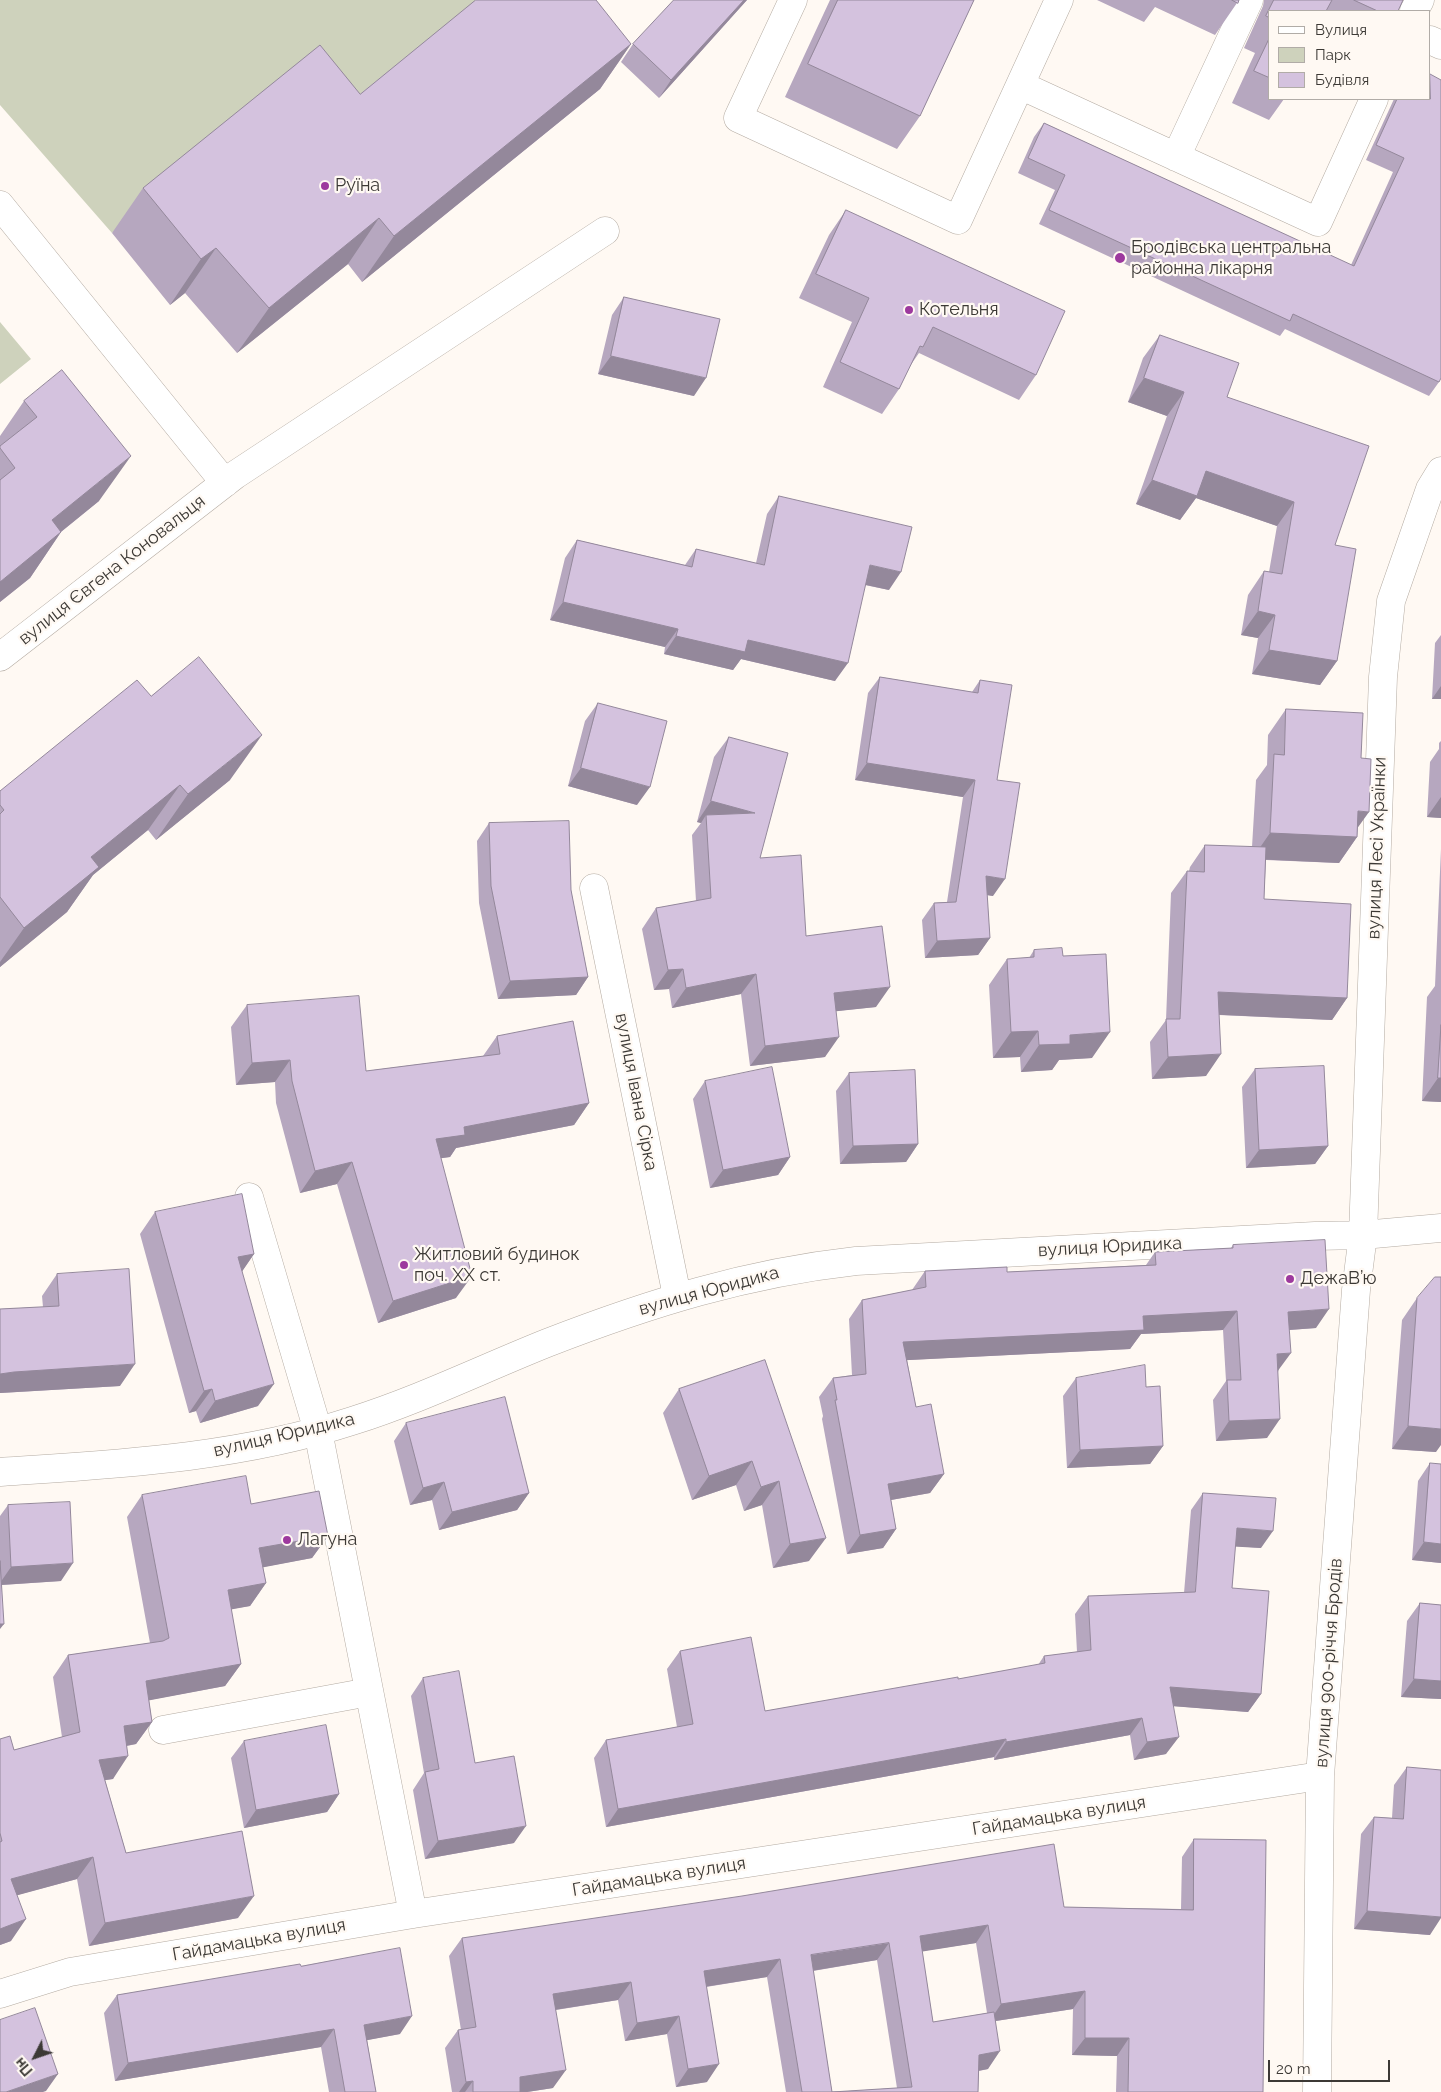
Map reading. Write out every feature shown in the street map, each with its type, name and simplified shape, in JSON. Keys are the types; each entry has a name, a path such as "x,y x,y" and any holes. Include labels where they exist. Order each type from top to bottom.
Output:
{"street":[{"path":"793,0 738,118 958,220 1059,0"},
{"path":"1176,157 1249,0"},
{"path":"1020,85 1318,222 1374,100"},
{"path":"0,205 225,482"},
{"name":"вулиця Євгена Коновальця","path":"0,657 225,482 605,231"},
{"name":"вулиця Лесі Українки","path":"1362,1235 1383,676 1391,601 1430,489 1441,471"},
{"name":"вулиця Івана Сірка","path":"594,888 677,1296"},
{"path":"249,1198 318,1431 413,1914"},
{"name":"вулиця Юридика","path":"0,1472 168,1460 318,1431 354,1421 565,1337 677,1296 805,1266 856,1261 1362,1235 1441,1228"},
{"name":"вулиця 900-річчя Бродів","path":"1317,2092 1320,1776 1356,1290 1362,1235"},
{"path":"163,1730 369,1692"},
{"name":"Гайдамацька вулиця","path":"0,1994 70,1972 413,1914 1320,1776"}],"green space":[{"path":"0,0 500,0 329,139 288,90 112,233 0,105"},
{"path":"0,322 31,359 0,384"}],"building":[{"name":"Руїна","path":"476,0 596,0 631,44 394,236 379,218 269,308 216,248 201,259 143,188 320,45 360,94"},
{"path":"674,0 744,0 671,80 633,44"},
{"path":"838,0 974,0 920,116 808,64"},
{"path":"1274,0 1332,0 1327,10 1269,10"},
{"path":"1354,0 1403,0 1398,10 1376,10"},
{"path":"1268,41 1268,77 1254,71"},
{"path":"1431,75 1441,80 1441,378 1439,382 1293,314 1290,321 1049,210 1065,175 1028,158 1044,123 1354,266 1404,158 1376,145 1397,100 1431,100"},
{"path":"846,210 1065,311 1036,375 933,327 923,347 920,346 899,389 840,362 869,298 816,274"},
{"path":"624,297 720,319 706,378 611,356"},
{"path":"1160,335 1239,363 1227,397 1369,446 1335,545 1356,549 1337,661 1269,650 1275,615 1258,611 1264,571 1282,574 1294,502 1206,471 1197,496 1152,480 1184,392 1144,378"},
{"path":"62,370 131,456 52,520 61,532 0,582 0,480 15,468 0,446 37,417 24,401"},
{"path":"779,496 912,527 901,572 870,565 848,663 748,640 745,652 676,636 678,629 563,602 577,540 692,567 696,549 764,565"},
{"path":"199,657 262,735 188,794 180,785 91,857 99,867 24,928 0,897 0,814 4,810 0,805 0,791 137,680 151,696"},
{"path":"880,677 978,693 980,680 1012,685 997,780 1020,783 1005,879 986,876 990,938 937,941 934,903 956,902 975,780 867,763"},
{"path":"598,703 667,721 650,787 581,768"},
{"path":"1286,709 1363,713 1361,758 1371,759 1369,812 1358,811 1357,837 1270,833 1274,754 1284,755"},
{"path":"729,737 788,753 760,858 801,855 806,936 882,926 890,987 834,993 839,1037 765,1046 756,974 686,988 683,969 668,970 656,908 711,898 706,815 755,813 711,801"},
{"path":"569,821 571,890 588,977 510,981 491,886 489,823"},
{"path":"1205,845 1266,847 1264,899 1351,904 1347,998 1218,992 1221,1054 1168,1057 1166,1019 1180,1019 1187,871 1204,872"},
{"path":"1062,948 1063,956 1106,954 1110,1032 1070,1035 1070,1044 1039,1045 1038,1031 1011,1032 1007,959 1034,957 1034,950"},
{"path":"359,996 366,1071 500,1054 497,1036 573,1021 589,1103 464,1127 465,1135 436,1139 472,1276 393,1301 352,1162 315,1171 292,1081 290,1060 252,1063 247,1005"},
{"path":"1441,1025 1441,1078 1438,1078"},
{"path":"1324,1066 1328,1146 1259,1150 1255,1069"},
{"path":"772,1067 790,1157 723,1170 705,1081"},
{"path":"915,1070 918,1144 853,1146 849,1073"},
{"path":"242,1194 254,1254 238,1257 274,1384 215,1401 212,1389 204,1391 155,1212"},
{"path":"1325,1240 1329,1309 1288,1312 1291,1353 1277,1354 1280,1419 1229,1421 1227,1380 1241,1380 1237,1311 1143,1316 1144,1330 903,1342 916,1407 931,1404 944,1474 888,1484 896,1529 860,1535 835,1400 837,1400 833,1378 866,1374 862,1300 926,1287 925,1271 1007,1267 1007,1272 1156,1265 1155,1252 1233,1248 1233,1245"},
{"path":"129,1269 135,1364 0,1374 0,1309 59,1306 57,1274"},
{"path":"1435,1277 1441,1277 1441,1429 1408,1426 1417,1298"},
{"path":"765,1360 826,1538 790,1544 779,1481 761,1487 752,1461 709,1476 679,1389"},
{"path":"1145,1365 1146,1387 1160,1386 1163,1446 1080,1450 1076,1378"},
{"path":"505,1397 529,1493 452,1512 444,1482 423,1488 406,1423"},
{"path":"1430,1463 1441,1464 1441,1544 1424,1542"},
{"path":"246,1476 251,1504 319,1491 328,1536 259,1548 266,1583 228,1590 241,1664 146,1681 152,1722 124,1726 128,1756 99,1760 126,1853 242,1831 254,1896 105,1923 93,1857 11,1879 26,1919 0,1929 0,1842 2,1841 0,1833 0,1739 10,1736 14,1750 80,1732 68,1655 163,1641 169,1638 142,1495"},
{"path":"1203,1493 1276,1498 1273,1531 1237,1528 1232,1588 1269,1591 1261,1694 1170,1687 1179,1737 1147,1742 1142,1718 1006,1742 1006,1739 618,1809 606,1740 693,1724 680,1651 751,1637 765,1711 1045,1663 1044,1656 1091,1650 1088,1596 1195,1592"},
{"path":"70,1502 73,1563 11,1567 8,1505"},
{"path":"0,1561 4,1624 0,1624"},
{"path":"1420,1603 1441,1605 1441,1681 1414,1679"},
{"path":"459,1671 475,1763 514,1756 526,1826 438,1841 425,1772 439,1769 423,1678"},
{"path":"326,1725 339,1794 256,1810 244,1741"},
{"path":"1407,1767 1441,1770 1441,1917 1367,1911 1374,1817 1403,1819"},
{"path":"1194,1839 1266,1840 1263,2092 1128,2092 1129,2038 1085,2038 1085,1991 1001,2004 988,1925 920,1936 933,2022 994,2012 1000,2051 979,2055 978,2092 832,2092 802,2092 780,1959 704,1971 719,2064 688,2069 679,2016 637,2023 631,1982 553,1994 566,2070 520,2077 520,2092 473,2092 473,2081 466,2082 458,2030 476,2027 462,1938 742,1896 1054,1844 1064,1907 1193,1910","holes":["889,1943 912,2087 832,2092 811,1955"]},
{"path":"400,1948 412,2016 364,2025 376,2092 345,2092 334,2029 128,2063 117,1995 300,1964 301,1966"},
{"path":"35,2008 58,2074 6,2092 0,2092 0,2020"}],"place":[{"name":"Руїна","path":"325,186"},
{"name":"Бродівська центральна районна лікарня","path":"1120,258"},
{"name":"Котельня","path":"909,310"},
{"name":"Житловий будинок поч. XX ст.","path":"404,1265"},
{"name":"ДежаВ’ю","path":"1290,1279"},
{"name":"Лагуна","path":"287,1540"}]}
